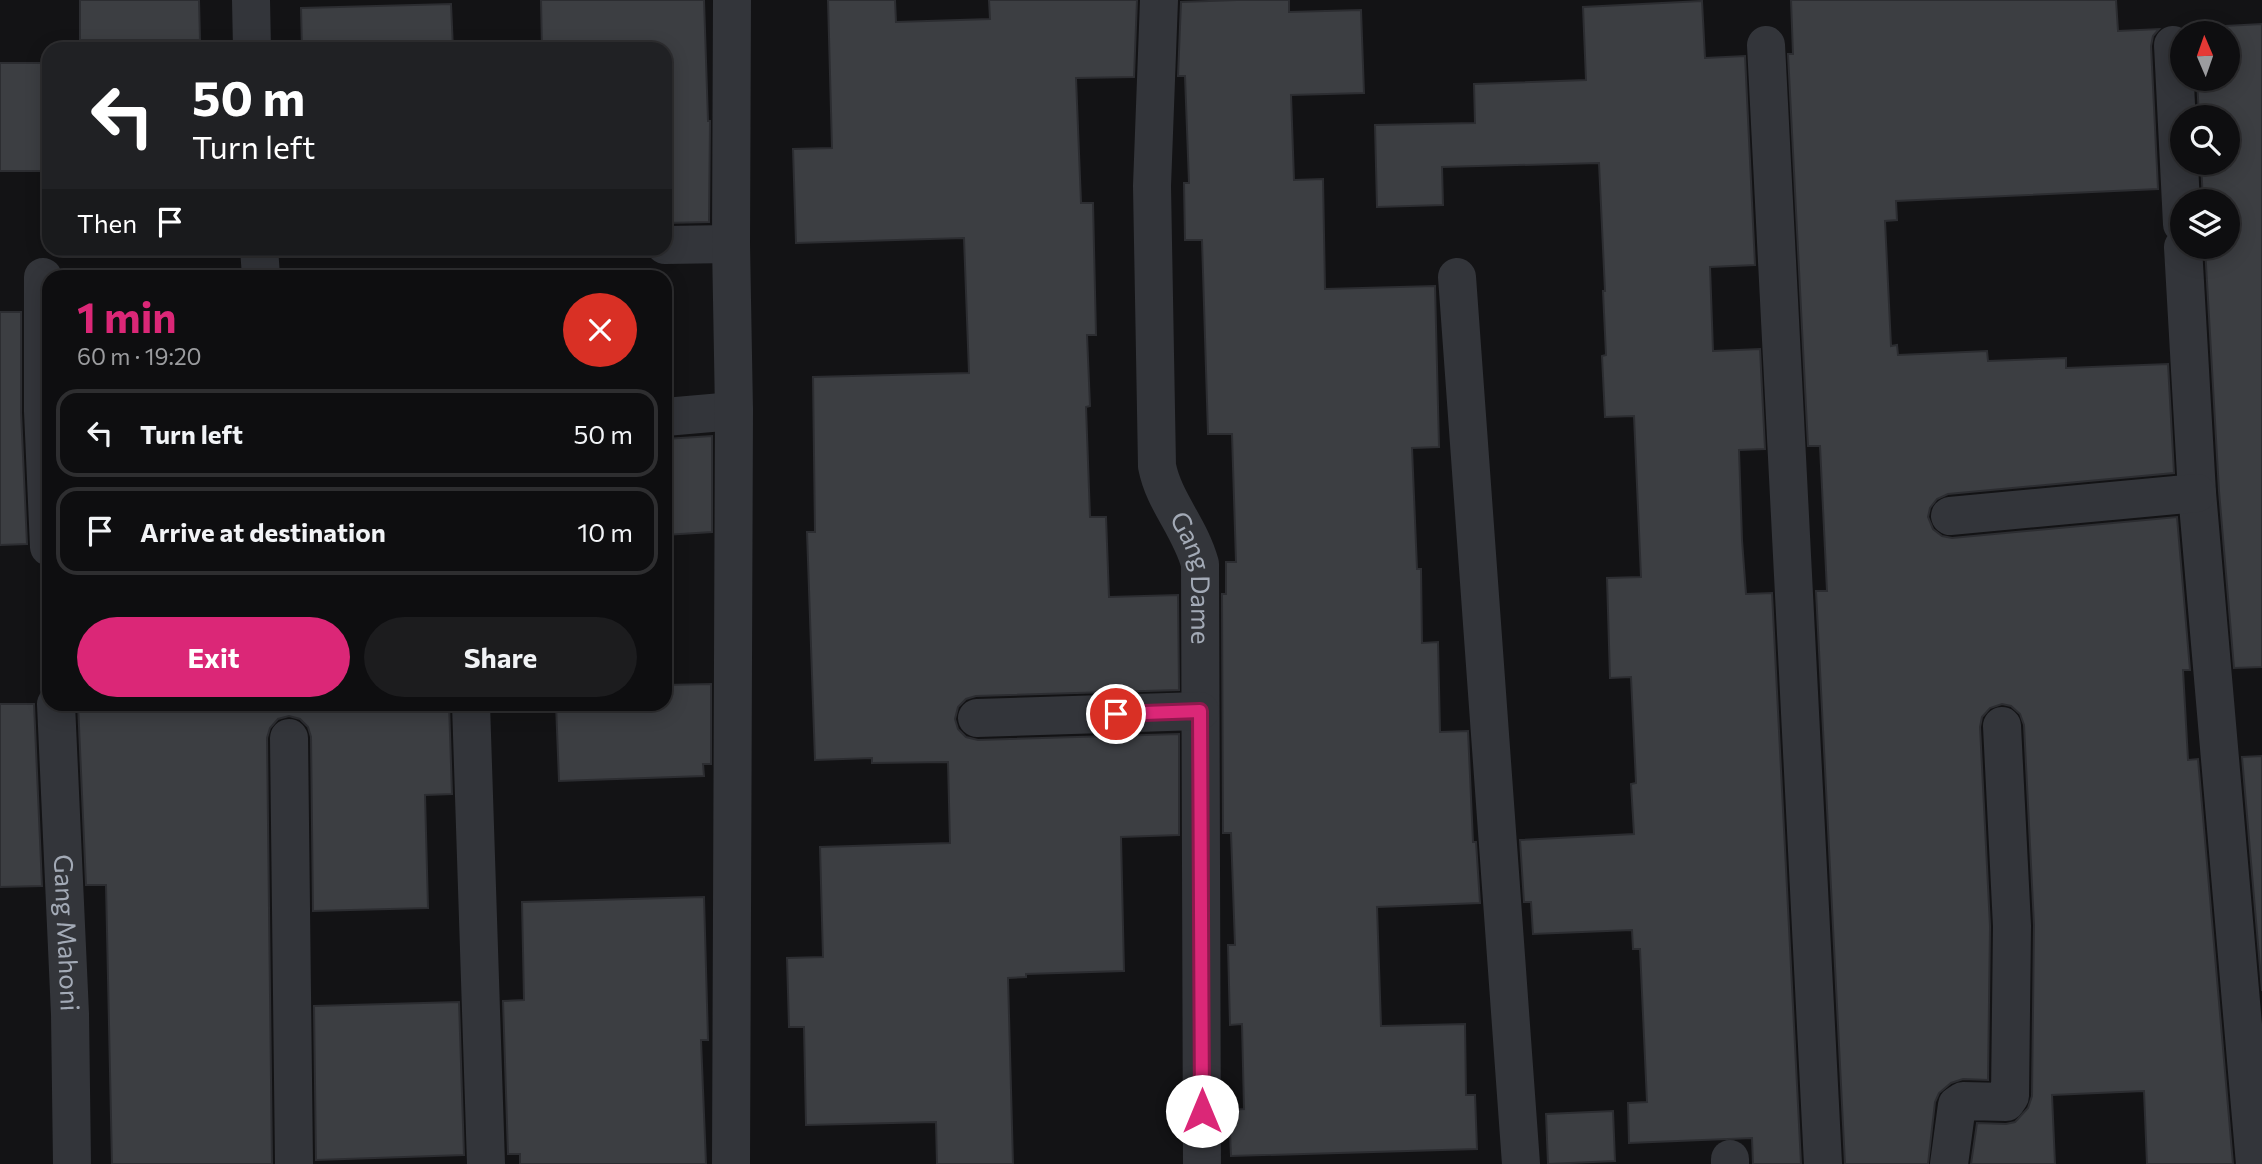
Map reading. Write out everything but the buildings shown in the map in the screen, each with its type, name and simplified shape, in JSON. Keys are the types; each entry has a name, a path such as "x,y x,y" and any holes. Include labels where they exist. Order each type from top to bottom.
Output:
{"street":[{"path":"251,0 252,42"},
{"path":"731,1164 732,0"},
{"name":"Gang Dame","path":"1159,0 1152,186 1157,466 1160,483 1191,535 1200,564 1202,1164"},
{"path":"1766,45 1823,1164"},
{"path":"2175,91 2180,189"},
{"path":"672,245 731,244"},
{"path":"2184,259 2197,494 2255,1164"},
{"path":"1457,277 1521,1164"},
{"path":"672,416 733,411"},
{"path":"1950,516 2197,494"},
{"name":"Gang Mahoni","path":"56,711 70,1014 72,1164"},
{"path":"471,711 486,1164"},
{"path":"977,718 1200,711"},
{"path":"1949,1164 1957,1105 1963,1101 2006,1102 2010,1096 2012,926 2002,726"},
{"path":"289,738 294,1164"}],"route":[{"path":"1116,714 1200,711 1202,1111"}]}
